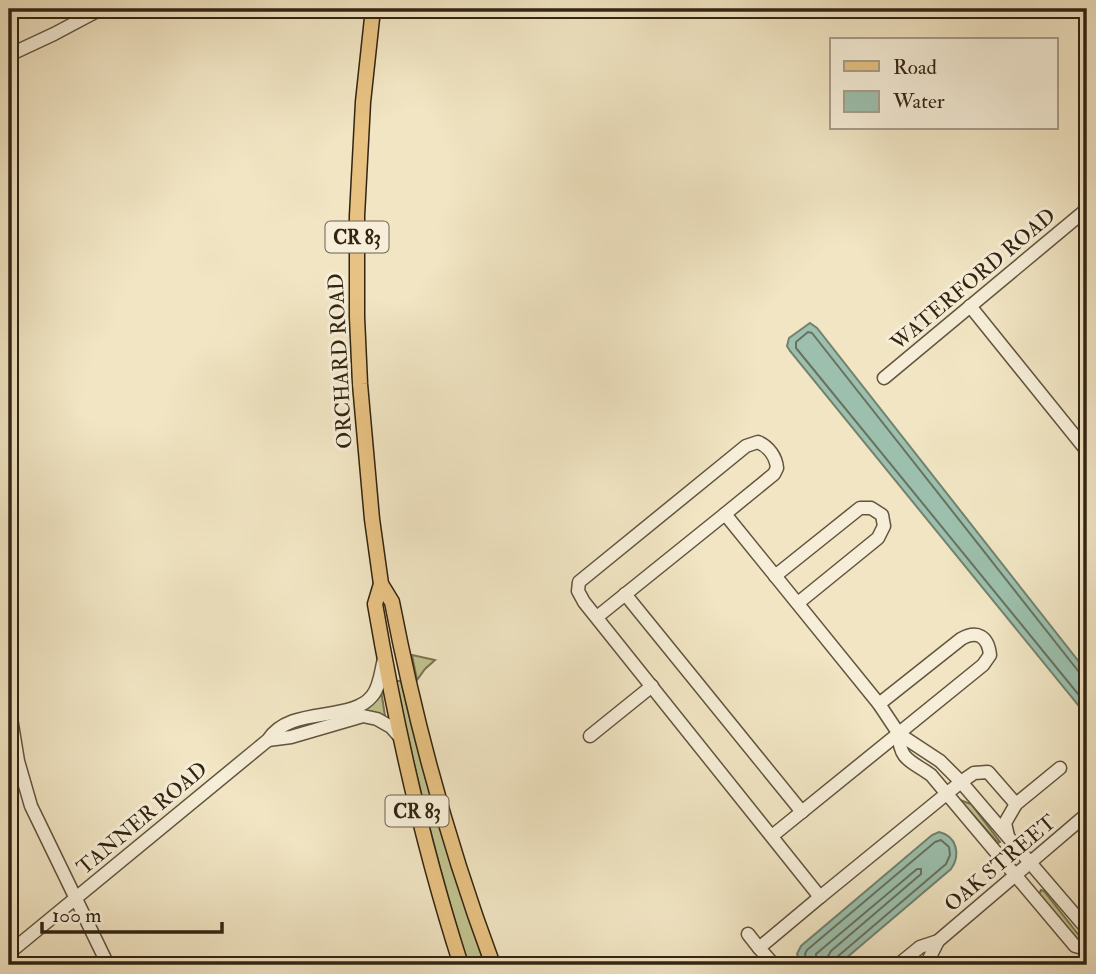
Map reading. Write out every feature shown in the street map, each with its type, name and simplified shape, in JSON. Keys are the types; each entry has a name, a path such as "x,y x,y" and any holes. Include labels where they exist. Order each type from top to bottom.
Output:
{"main road":[{"name":"ORCHARD ROAD","path":"373,9 363,102 357,216 357,317 366,466 381,584 375,604 399,736 426,849 461,965"},
{"name":"ORCHARD ROAD","path":"381,584 392,602 412,698 440,807 493,965"}],"street":[{"path":"9,55 97,10"},
{"name":"WATERFORD ROAD","path":"884,378 1087,209"},
{"path":"970,306 1087,451"},
{"path":"597,617 774,474 778,468 776,459 765,445 758,442 746,446 583,577 578,591 597,617 820,897"},
{"path":"775,576 860,508 871,508 882,515 884,526 878,538 799,603"},
{"path":"725,513 879,704 899,734 940,761 961,782 1087,929"},
{"path":"625,594 802,812"},
{"path":"772,836 983,666 990,655 988,642 975,634 961,639 879,704"},
{"name":"TANNER ROAD","path":"9,953 268,740 275,730 283,725 360,706 373,695 384,659"},
{"path":"590,736 652,686"},
{"path":"9,706 18,761 31,806 108,965"},
{"name":"TANNER ROAD","path":"268,740 291,737 363,716 377,719 391,727 399,736"},
{"path":"899,734 899,746 903,756 931,775 1075,946 1087,949"},
{"path":"931,775 940,761"},
{"path":"1009,840 1004,828 1016,804 1060,768"},
{"path":"759,948 974,773 988,772 1016,804"},
{"name":"OAK STREET","path":"926,965 938,942 1087,814"},
{"path":"748,933 774,965"},
{"name":"OAK STREET","path":"898,965 920,947 938,942"}],"shaded area":[{"path":"412,655 435,660 417,680"},
{"path":"396,681 401,681 439,824 485,965 470,965 466,958 428,820"},
{"path":"381,690 385,716 347,716 316,723 278,737 295,725"},
{"path":"960,800 971,804 1000,842 998,843"},
{"path":"1041,890 1085,943 1080,944 1039,894"}],"water":[{"path":"810,323 817,328 1087,672 1087,716 790,351 787,346 789,338"},
{"path":"939,832 950,838 956,847 956,858 951,869 838,965 802,965 797,954 801,946 932,835"}]}
